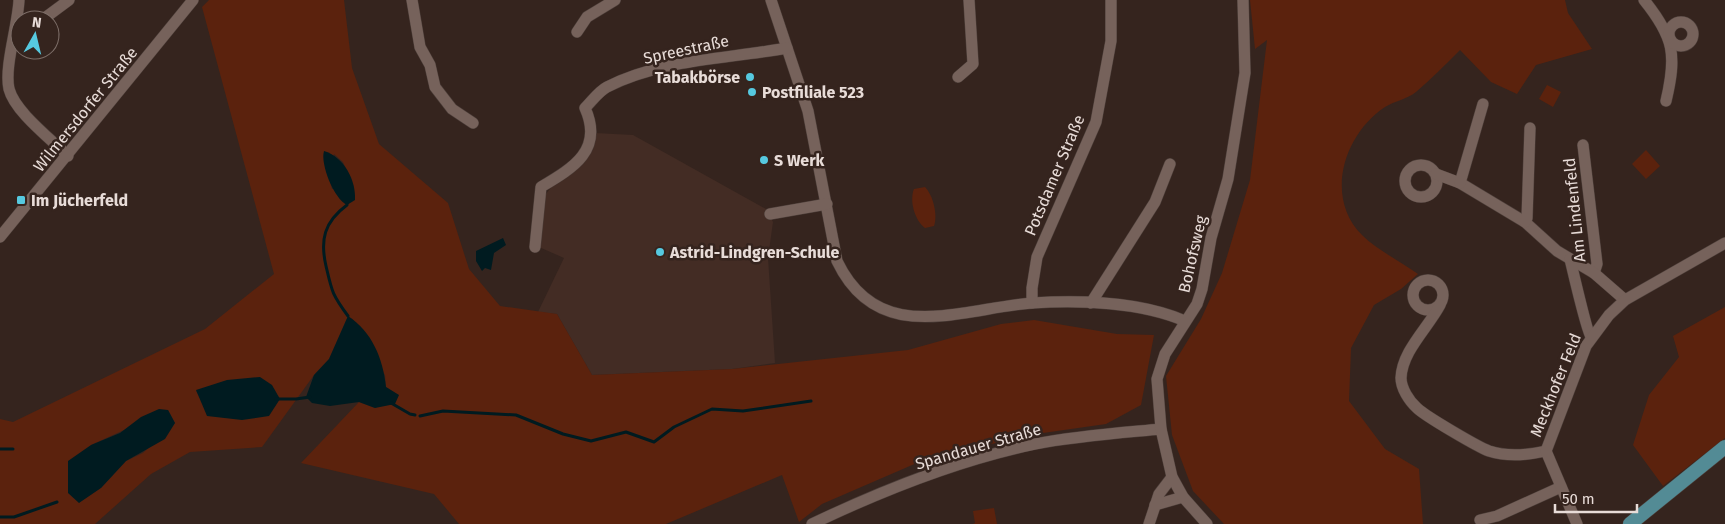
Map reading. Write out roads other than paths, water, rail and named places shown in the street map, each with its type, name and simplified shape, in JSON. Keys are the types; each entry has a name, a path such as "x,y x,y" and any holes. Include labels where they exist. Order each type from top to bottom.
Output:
{"main road":[{"path":"1630,524 1725,448"}],"street":[{"path":"56,10 69,0"},
{"name":"Wilmersdorfer Straße","path":"0,237 68,156 193,0"},
{"path":"412,0 420,47 430,65 435,87 452,109 473,123"},
{"path":"577,32 587,17 615,0"},
{"path":"771,0 808,110 834,248 844,276 861,296 884,310 903,316 925,318 1032,303 1091,303 1153,311 1185,321"},
{"path":"958,77 973,64 969,0"},
{"name":"Potsdamer Straße","path":"1032,303 1032,288 1037,257 1096,122 1111,41 1112,0"},
{"name":"Bohofsweg","path":"1207,524 1183,498 1172,477 1161,429 1157,399 1158,372 1165,354 1197,304 1202,289 1211,238 1228,179 1245,73 1243,0"},
{"path":"1644,0 1658,17 1669,36 1673,51 1673,72 1666,101"},
{"name":"Spreestraße","path":"535,247 541,187 572,168 581,158 589,144 591,121 585,108 606,88 630,78 687,62 787,48"},
{"path":"11,60 9,89 19,108 68,156"},
{"path":"1460,183 1483,104"},
{"path":"1525,222 1528,218 1530,128"},
{"name":"Am Lindenfeld","path":"1584,145 1597,264 1594,273"},
{"path":"1091,303 1155,202 1170,164"},
{"name":"Am Lindenfeld","path":"1436,174 1460,183 1525,222 1557,251 1594,273 1625,300"},
{"path":"770,214 827,204"},
{"name":"Meckhofer Feld","path":"1577,524 1546,451 1591,337 1608,315 1625,300 1725,244"},
{"name":"Am Lindenfeld","path":"1570,259 1583,308 1587,333 1591,337"},
{"path":"1440,305 1407,356 1402,368 1401,380 1407,395 1417,408 1489,451 1510,454 1532,454 1546,451"},
{"name":"Spandauer Straße","path":"812,524 862,500 940,471 989,456 1036,444 1161,429"},
{"path":"1149,524 1163,486 1172,477"},
{"path":"1480,520 1497,516 1561,487"},
{"path":"1156,505 1183,498"}],"water":[{"path":"324,151 337,158 351,177 355,200 347,205 337,196 329,181 324,164"},
{"path":"503,238 506,245 494,253 491,270 485,268 482,271 476,261 476,251"},
{"path":"348,316 364,330 375,347 382,366 386,387 399,395 395,404 375,408 359,402 330,406 312,403 306,397 314,375 329,359"},
{"path":"260,377 272,385 280,399 269,416 242,420 207,416 196,390 227,380"},
{"path":"159,409 168,410 175,423 165,439 126,461 101,488 79,503 68,493 68,461 91,445 120,433 141,417"}],"waterway":[{"path":"347,205 339,211 329,225 324,240 324,257 331,287 348,316"},
{"path":"276,399 310,397"},
{"path":"420,416 443,411 516,415 563,434 591,441 626,432 654,442 674,427 712,409 743,411 811,401"},
{"path":"391,403 415,415"},
{"path":"0,449 13,449"},
{"path":"0,517 14,517 57,502"}],"place":[{"name":"Tabakbörse","path":"750,77"},
{"name":"Postfiliale 523","path":"752,92"},
{"name":"S Werk","path":"764,160"},
{"name":"Im Jücherfeld","path":"21,200"},
{"name":"Astrid-Lindgren-Schule","path":"660,252"}]}
